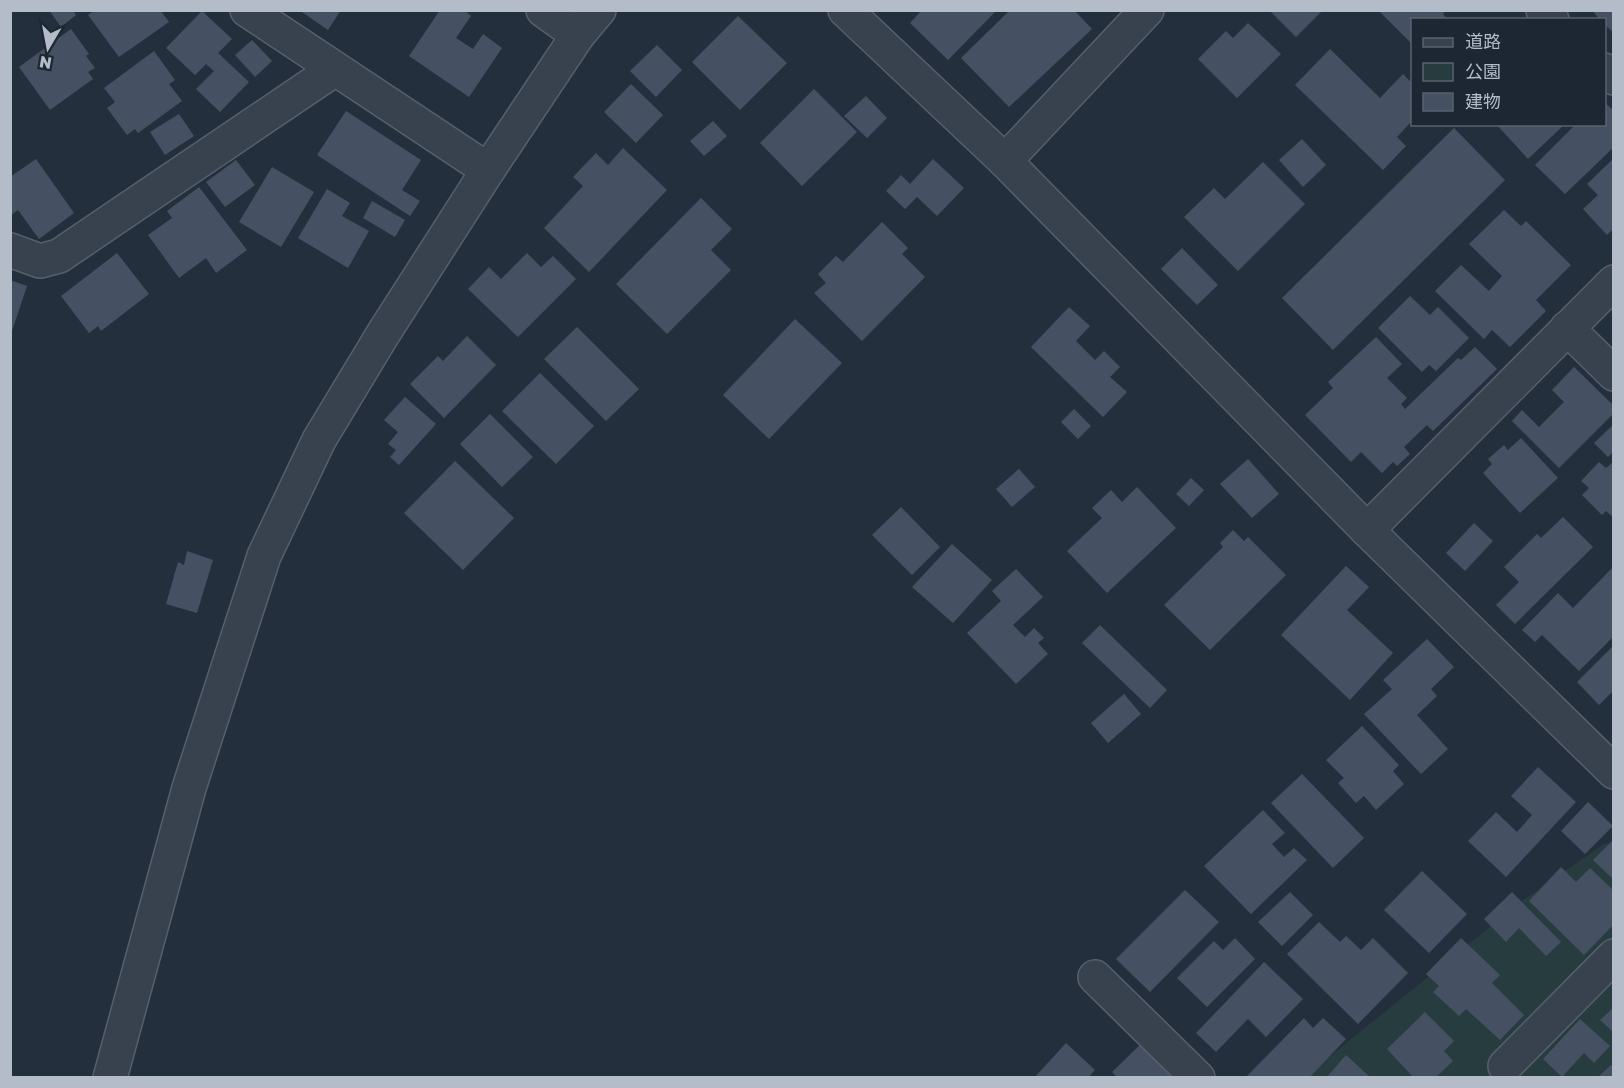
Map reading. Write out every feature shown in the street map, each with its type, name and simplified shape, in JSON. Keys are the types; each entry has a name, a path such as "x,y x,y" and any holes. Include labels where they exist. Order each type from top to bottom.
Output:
{"street":[{"path":"247,10 488,170"},
{"path":"543,10 578,35"},
{"path":"110,1077 189,788 264,556 319,440 488,170 578,35 599,10"},
{"path":"1005,161 1147,10"},
{"path":"853,13 1005,161 1367,530 1614,772"},
{"path":"10,250 40,261 59,256 335,69"},
{"path":"1367,530 1614,282"},
{"path":"1567,328 1614,374"},
{"path":"1505,1066 1614,956"},
{"path":"1095,977 1198,1077"}],"green space":[{"path":"1613,843 1613,1077 1303,1078 1523,900 1604,844"}],"building":[{"path":"49,10 73,10 76,15 61,27"},
{"path":"95,10 160,10 169,22 119,57 88,15"},
{"path":"299,10 341,10 328,30"},
{"path":"440,10 464,10 471,16 456,38 473,49 483,34 502,48 469,97 409,56"},
{"path":"922,10 994,10 995,12 948,60 910,23"},
{"path":"1010,10 1074,10 1092,29 1009,107 961,58"},
{"path":"1269,10 1323,10 1296,37"},
{"path":"1382,10 1446,10 1443,14 1446,18 1411,18 1411,43 1380,12"},
{"path":"1592,10 1614,10 1614,33 1606,26 1606,18 1598,18"},
{"path":"202,11 232,39 218,53 249,82 220,112 196,89 214,71 206,64 195,75 166,48"},
{"path":"738,16 787,63 740,110 692,62"},
{"path":"1248,23 1281,54 1237,98 1198,59 1226,31 1233,38"},
{"path":"71,29 89,54 86,56 95,68 88,72 93,79 50,110 19,67"},
{"path":"252,40 272,61 255,77 235,55"},
{"path":"657,45 682,70 656,97 630,71"},
{"path":"1330,49 1380,98 1403,74 1411,82 1411,122 1397,137 1406,146 1383,170 1295,85"},
{"path":"154,51 175,80 169,84 182,101 138,133 135,129 127,135 107,108 115,102 104,88"},
{"path":"631,84 663,115 636,143 604,112"},
{"path":"814,89 857,132 802,186 760,143"},
{"path":"866,96 887,118 867,138 844,116"},
{"path":"1606,104 1614,111 1614,147 1565,194 1535,165 1574,126 1606,126"},
{"path":"346,111 421,160 402,190 420,201 410,216 317,155"},
{"path":"179,114 194,136 165,155 150,132"},
{"path":"713,121 727,136 704,156 690,141"},
{"path":"1498,126 1563,126 1528,159"},
{"path":"1454,128 1505,180 1333,350 1282,298"},
{"path":"1302,139 1326,165 1303,187 1279,160"},
{"path":"623,148 667,190 589,272 544,228 583,186 573,177 596,153 608,165"},
{"path":"1614,158 1614,228 1607,235 1583,209 1598,195 1587,184"},
{"path":"36,159 74,213 39,239 18,210 10,216 10,177"},
{"path":"933,159 964,188 937,216 917,197 905,209 886,191 901,175 910,184"},
{"path":"236,160 255,185 225,207 206,182"},
{"path":"1263,162 1305,204 1238,271 1184,217 1214,188 1225,199"},
{"path":"272,167 314,192 281,247 239,222"},
{"path":"199,187 247,250 216,273 206,258 179,278 148,235 172,218 167,211"},
{"path":"327,189 350,203 342,216 369,231 348,268 298,238"},
{"path":"701,198 732,229 711,250 731,270 667,334 616,284"},
{"path":"372,201 405,220 395,237 363,218"},
{"path":"1504,210 1521,226 1526,221 1571,265 1536,300 1546,311 1510,347 1492,330 1484,339 1435,291 1461,265 1489,291 1502,276 1469,244"},
{"path":"882,222 908,248 902,254 925,277 862,341 814,293 826,283 818,274 836,256 843,262"},
{"path":"1182,248 1218,285 1197,305 1161,269"},
{"path":"117,253 149,294 101,331 98,326 89,333 61,296"},
{"path":"527,253 541,267 553,256 576,279 518,337 468,289 489,267 501,279"},
{"path":"10,280 27,286 11,334 10,334"},
{"path":"1410,296 1430,315 1438,307 1469,338 1436,371 1429,365 1422,372 1378,328"},
{"path":"1069,307 1090,326 1076,341 1095,360 1104,351 1120,367 1110,377 1127,392 1103,417 1031,347"},
{"path":"795,319 842,363 769,439 723,395"},
{"path":"577,327 639,389 606,421 544,359"},
{"path":"467,336 496,365 444,418 410,384 438,356 443,361"},
{"path":"1376,337 1402,364 1387,378 1407,398 1401,404 1405,409 1458,358 1461,360 1475,347 1497,369 1433,431 1427,425 1404,447 1410,454 1397,466 1393,462 1382,473 1361,452 1351,462 1305,415 1333,388 1328,382"},
{"path":"1574,367 1614,406 1614,413 1559,468 1512,421 1522,410 1539,427 1564,402 1552,390"},
{"path":"540,373 594,426 556,464 502,411"},
{"path":"405,397 436,424 399,465 390,457 396,450 388,444 398,432 384,420"},
{"path":"1074,409 1091,426 1078,439 1061,422"},
{"path":"490,414 533,457 502,487 460,444"},
{"path":"1614,424 1614,451 1608,457 1594,443"},
{"path":"1521,438 1558,478 1520,513 1483,473 1492,464 1488,459 1504,445 1508,450"},
{"path":"1248,459 1279,494 1252,518 1220,484"},
{"path":"455,461 514,518 463,570 404,513"},
{"path":"1614,461 1614,518 1606,511 1602,515 1582,495 1589,488 1581,481 1599,462 1606,468"},
{"path":"1019,469 1035,487 1012,507 996,489"},
{"path":"1191,478 1204,490 1189,506 1176,494"},
{"path":"1137,487 1176,528 1107,593 1067,551 1102,518 1092,508 1111,490 1122,502"},
{"path":"901,507 940,547 912,575 872,535"},
{"path":"1563,517 1593,547 1515,624 1496,605 1519,582 1504,567 1537,534 1541,538"},
{"path":"1474,523 1493,541 1465,571 1446,553"},
{"path":"1233,530 1244,541 1248,537 1286,575 1210,650 1164,605 1223,547 1220,543"},
{"path":"952,544 992,580 953,623 912,587"},
{"path":"187,551 213,560 197,613 166,604 178,562 184,565"},
{"path":"1346,566 1369,587 1347,610 1393,653 1350,700 1281,635"},
{"path":"1614,566 1614,636 1579,671 1542,635 1535,642 1522,630 1558,593 1573,608"},
{"path":"1016,569 1043,597 1013,625 1025,637 1034,628 1044,638 1038,643 1048,654 1016,684 967,633 1001,601 992,591"},
{"path":"1100,625 1167,690 1150,708 1082,643"},
{"path":"1427,639 1454,667 1431,689 1437,696 1417,715 1448,749 1421,774 1364,714 1392,689 1383,680"},
{"path":"1614,645 1614,690 1599,705 1577,682"},
{"path":"1124,694 1141,714 1108,743 1091,723"},
{"path":"1362,726 1399,765 1393,771 1404,784 1376,810 1364,796 1356,803 1338,783 1344,778 1326,760"},
{"path":"1538,767 1576,802 1506,877 1468,841 1496,812 1517,832 1532,815 1511,796"},
{"path":"1302,774 1364,838 1333,868 1271,803"},
{"path":"1588,802 1613,826 1585,854 1561,831"},
{"path":"1263,810 1285,833 1272,844 1284,857 1294,848 1307,860 1251,914 1204,866"},
{"path":"1614,839 1614,880 1593,860"},
{"path":"1561,867 1576,882 1590,868 1614,891 1614,924 1584,955 1529,901"},
{"path":"1422,871 1467,914 1429,953 1384,910"},
{"path":"1185,890 1219,922 1150,992 1116,959"},
{"path":"1290,892 1313,915 1282,946 1258,922"},
{"path":"1512,892 1561,942 1546,956 1519,928 1506,942 1484,919"},
{"path":"1319,922 1340,942 1346,936 1361,950 1373,938 1408,973 1358,1024 1287,954"},
{"path":"1235,938 1255,959 1207,1007 1177,978 1214,941 1223,950"},
{"path":"1461,938 1500,975 1492,983 1524,1015 1500,1040 1466,1009 1459,1016 1433,992 1439,986 1426,974"},
{"path":"1264,962 1303,999 1266,1037 1248,1019 1216,1052 1196,1033"},
{"path":"1614,1007 1614,1033 1600,1020"},
{"path":"1425,1012 1454,1041 1444,1051 1453,1061 1435,1078 1414,1078 1387,1049"},
{"path":"1304,1018 1313,1028 1323,1018 1346,1039 1309,1078 1245,1078"},
{"path":"1580,1019 1610,1046 1594,1063 1584,1053 1562,1077 1543,1059"},
{"path":"1143,1042 1177,1078 1118,1078 1112,1072"},
{"path":"1066,1043 1095,1070 1088,1078 1034,1078"},
{"path":"1346,1055 1371,1078 1326,1078"},
{"path":"1611,1065 1614,1069 1614,1078 1597,1078"}]}
